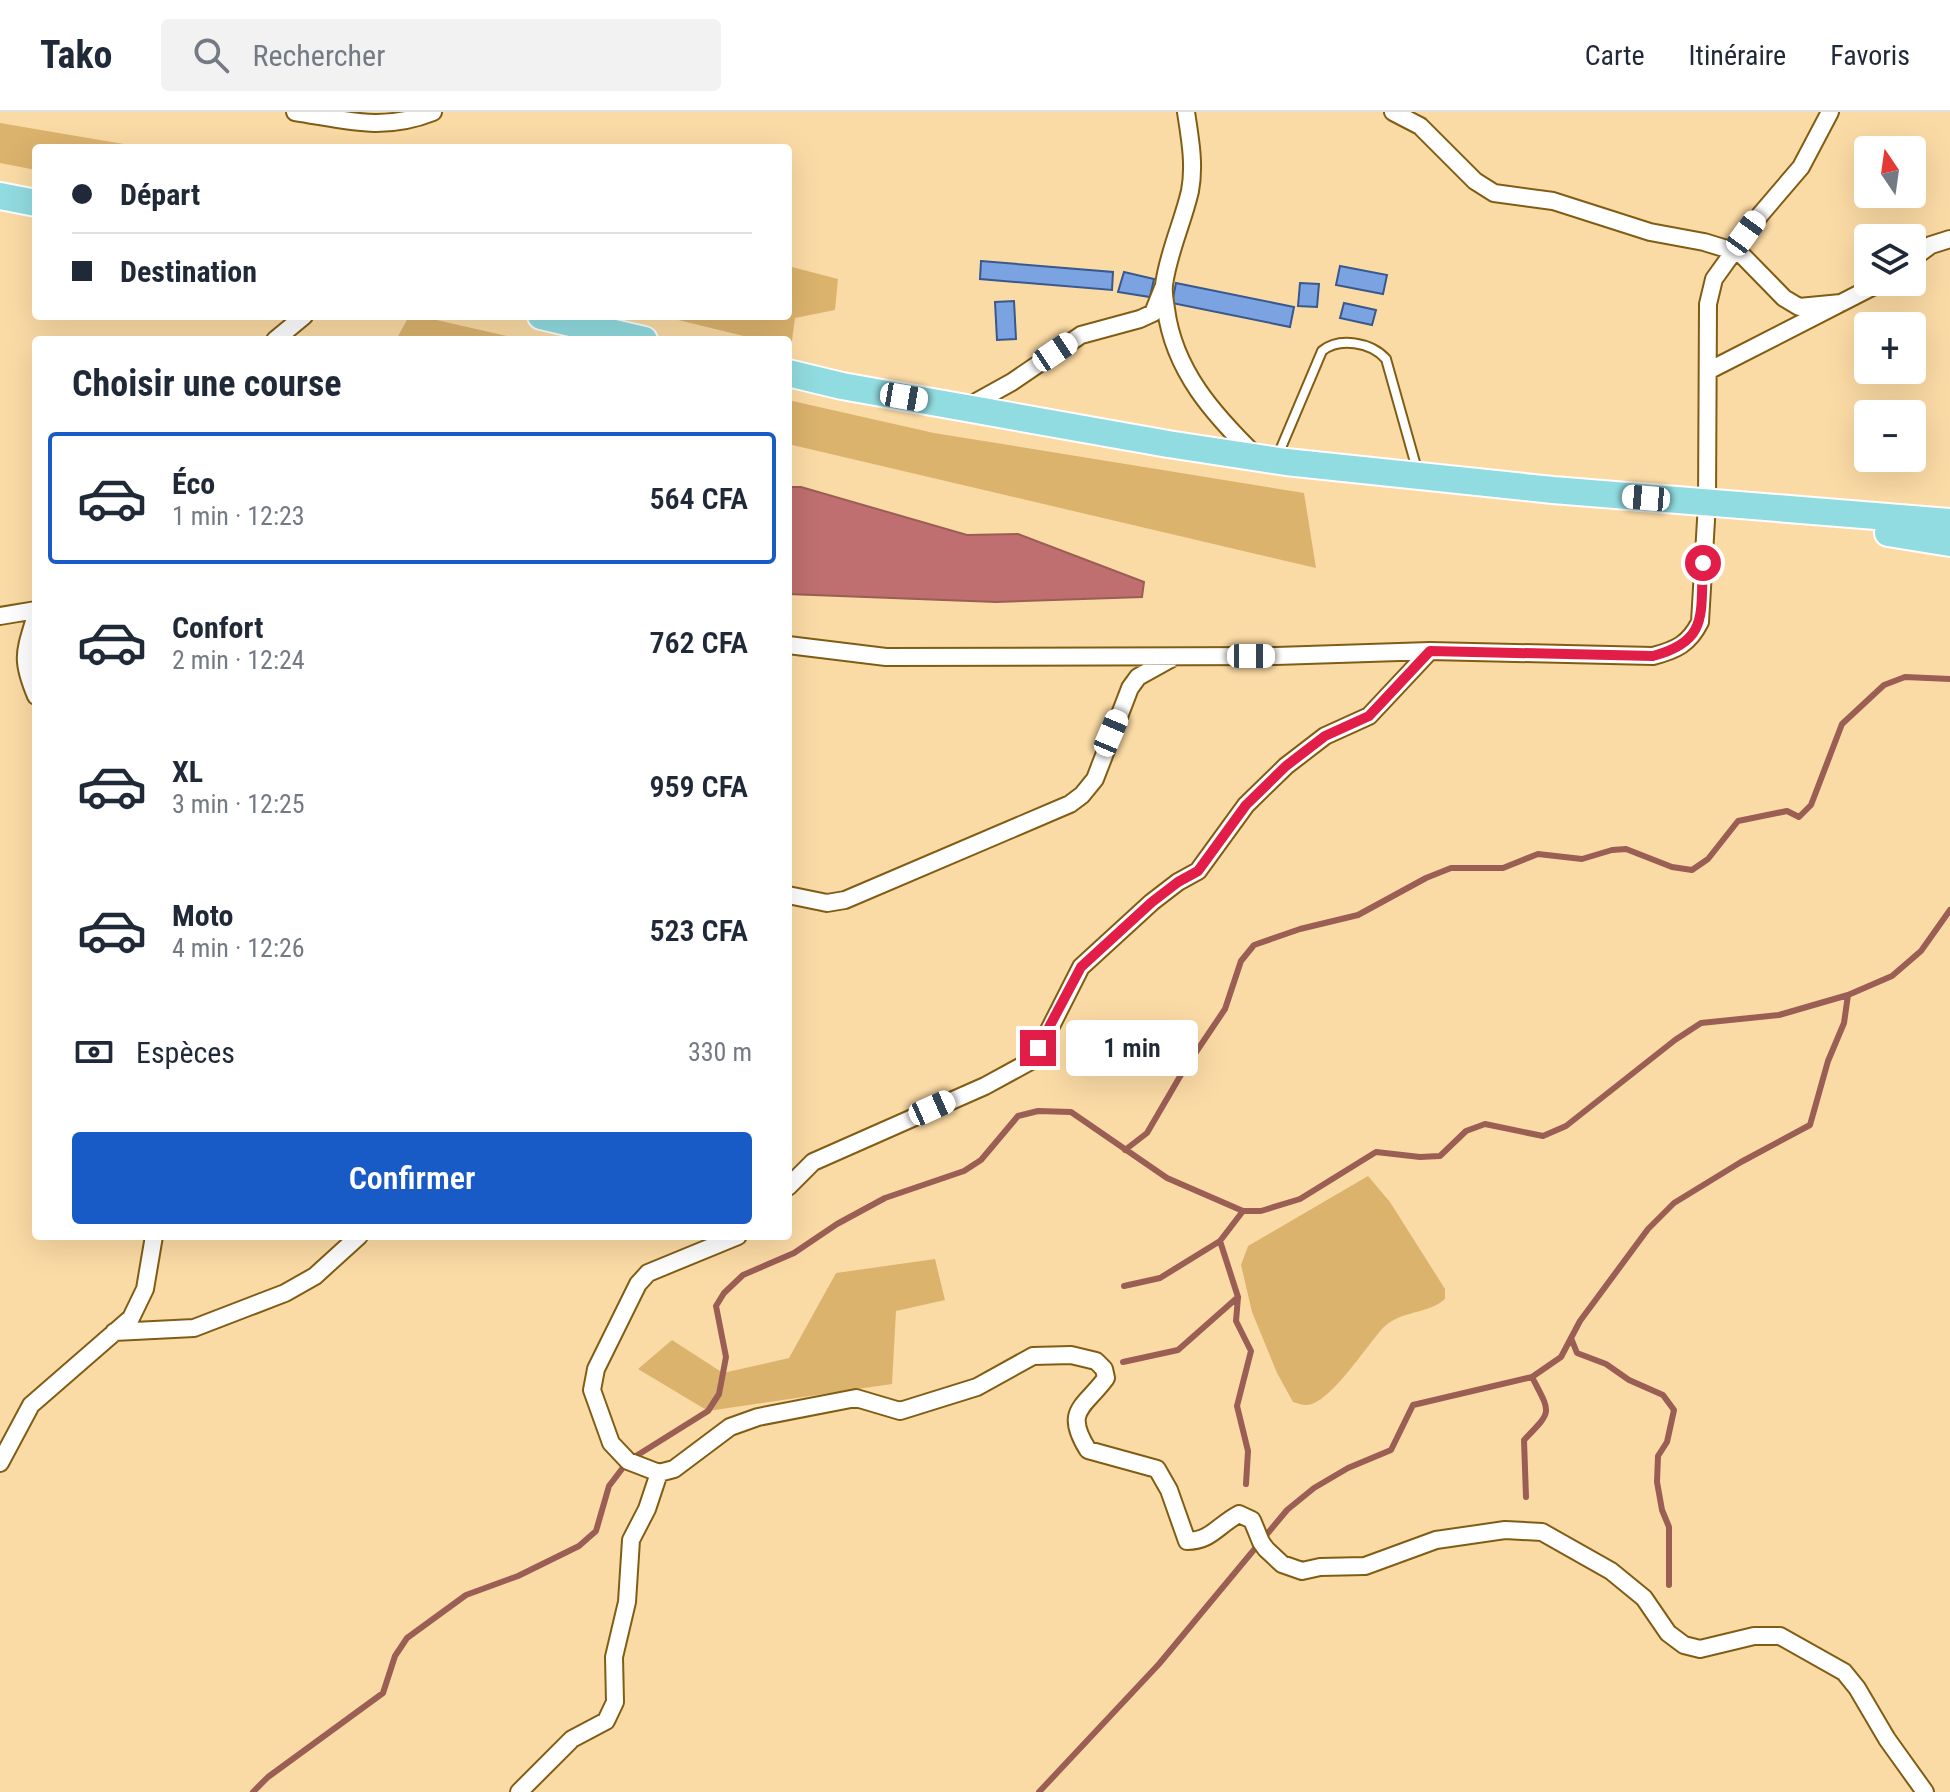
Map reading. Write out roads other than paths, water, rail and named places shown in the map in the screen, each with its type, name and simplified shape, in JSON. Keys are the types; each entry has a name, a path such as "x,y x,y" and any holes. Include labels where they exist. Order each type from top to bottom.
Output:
{"main road":[{"path":"0,196 32,202"},
{"path":"558,320 627,336"},
{"path":"792,374 842,386 1267,459 1420,477 1950,522"},
{"path":"1707,503 1950,543"}],"street":[{"path":"295,112 382,124 409,121 433,112"},
{"path":"966,408 1012,382 1081,335 1153,313 1191,188 1192,148 1186,112"},
{"path":"1393,112 1420,126 1475,181 1494,193 1553,201 1650,232 1704,242 1740,253 1784,298 1799,307 1841,303"},
{"path":"792,645 886,657 1276,656 1430,651 1653,656 1675,650 1692,638 1700,622 1707,503 1708,304 1714,279 1760,215 1801,167 1830,112"},
{"path":"1926,249 1950,239"},
{"path":"1163,287 1168,325 1180,359 1199,394 1216,417 1267,459"},
{"path":"1708,371 1855,296"},
{"path":"280,336 299,320"},
{"path":"0,616 32,612"},
{"path":"32,626 23,656 32,686"},
{"path":"792,1183 813,1162 985,1086 1029,1062 1081,967 1152,902 1198,871 1246,805 1286,766 1325,736 1369,716 1430,651"},
{"path":"792,896 827,903 845,900 1070,804 1095,779 1130,688 1138,677 1176,656"},
{"path":"0,1463 31,1405 131,1318 145,1289 153,1240"},
{"path":"114,1332 194,1328 285,1293 315,1276 355,1240"},
{"path":"728,1240 648,1273 638,1284 596,1369 592,1390 611,1443 628,1461 659,1473 674,1469 730,1427 758,1417 856,1398 900,1411 977,1387 1033,1356 1071,1355 1096,1361 1104,1369 1106,1378 1079,1407 1075,1422 1080,1438 1088,1450 1157,1469 1169,1490 1187,1541 1201,1541 1239,1514 1252,1520 1261,1542 1282,1564 1302,1571 1320,1567 1365,1566 1436,1540 1505,1530 1542,1532 1611,1571 1644,1598 1668,1633 1684,1645 1700,1649 1754,1636 1780,1636 1844,1672 1925,1792"},
{"path":"519,1792 572,1739 606,1721 615,1702 614,1657 627,1602 631,1540 647,1509 659,1473"}],"lane":[{"path":"1267,459 1322,351 1339,342 1379,351 1386,359 1420,477"}],"waterway":[{"path":"1125,1150 1147,1133 1225,1009 1241,961 1254,945 1300,929 1358,915 1451,868 1503,868 1538,854 1582,859 1626,849 1672,867 1692,870 1708,859 1738,821 1787,811 1799,817 1811,805 1842,724 1884,685 1905,677 1950,679"},
{"path":"253,1792 268,1777 383,1693 395,1656 407,1638 466,1595 518,1576 579,1546 596,1531 609,1486 628,1461 708,1411 719,1394 726,1357 716,1306 724,1293 743,1275 794,1253 837,1224 885,1198 964,1171 981,1160 1018,1116 1038,1111 1071,1112 1167,1178 1243,1211 1261,1211 1300,1199 1376,1152 1440,1156 1466,1131 1485,1124 1543,1136 1566,1126 1701,1023 1779,1015 1848,995 1892,976 1921,951 1950,910"},
{"path":"1039,1792 1159,1664 1287,1510 1314,1488 1348,1468 1391,1450 1413,1405 1532,1377 1561,1357 1580,1321 1648,1229 1674,1203 1810,1125 1828,1061 1844,1023 1848,995"},
{"path":"1243,1211 1220,1241 1238,1297 1236,1321 1251,1351 1237,1406 1248,1451 1246,1484"},
{"path":"1124,1286 1160,1278 1220,1241"},
{"path":"1123,1362 1178,1350 1238,1297"},
{"path":"1571,1338 1577,1353 1606,1364 1629,1380 1663,1395 1674,1410 1667,1442 1658,1456 1657,1482 1669,1527 1669,1585"},
{"path":"1526,1497 1524,1440 1540,1423 1546,1411 1532,1377"}]}
